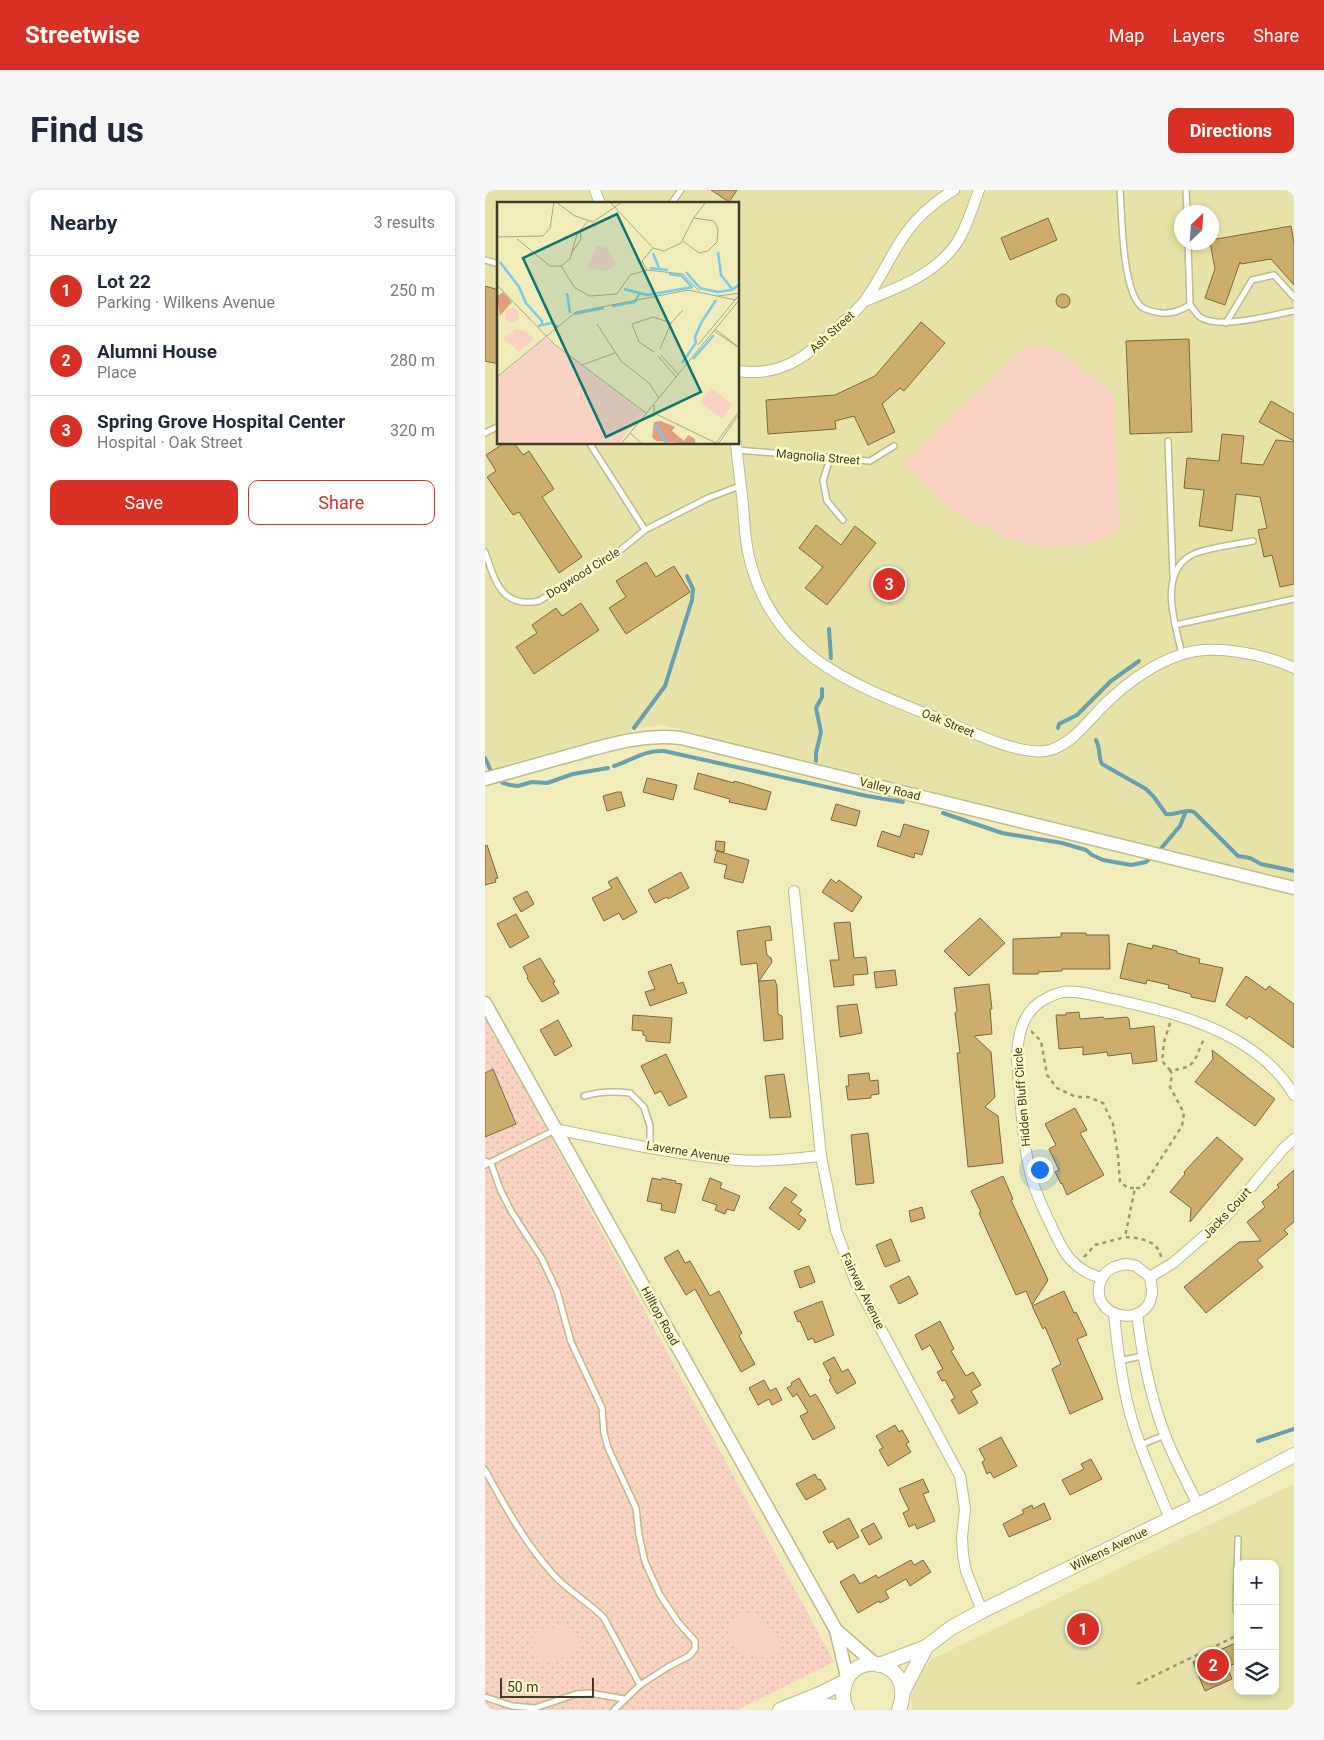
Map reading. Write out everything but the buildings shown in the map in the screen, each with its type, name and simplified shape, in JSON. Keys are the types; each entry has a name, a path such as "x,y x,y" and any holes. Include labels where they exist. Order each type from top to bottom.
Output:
{"main road":[{"name":"Wilkens Avenue","path":"846,1679 859,1666 877,1664 926,1646 951,1628 982,1611 1198,1505 1294,1455"},
{"name":"Wilkens Avenue","path":"902,1704 926,1646"},
{"path":"877,1664 890,1668 898,1677 902,1704"},
{"path":"785,1708 820,1694 846,1679"},
{"path":"785,1708 820,1705 846,1709 842,1692 846,1679"}],"street":[{"path":"595,190 599,202"},
{"name":"Ash Street","path":"740,370 749,372 771,370 793,363 815,349 865,301 906,233 924,214 954,190"},
{"name":"Ash Street","path":"865,301 899,288 938,262 955,245 965,228 979,190"},
{"name":"Oak Street","path":"736,447 748,552 753,571 762,594 791,639 810,656 837,674 867,690 991,740 1022,750 1049,751 1063,744 1079,732 1124,686 1163,662 1182,654 1206,650 1237,652 1259,656 1294,668"},
{"name":"Valley Road","path":"486,779 615,743 662,736 681,738 1294,888"},
{"name":"Fairway Avenue","path":"794,891 821,1156 836,1231 856,1284 960,1476 965,1509 962,1537 963,1554 967,1572 982,1611"},
{"name":"Hidden Bluff Circle","path":"1102,1278 1091,1275 1077,1267 1067,1257 1054,1233 1034,1186 1027,1159 1017,1046 1020,1029 1025,1017 1037,1005 1048,997 1064,992 1086,993 1173,1015 1233,1038 1271,1065 1294,1095"},
{"name":"Hilltop Road","path":"485,1002 836,1630 846,1679"},
{"name":"Laverne Avenue","path":"555,1129 651,1147 737,1160 778,1161 821,1156"},
{"name":"Jacks Court","path":"1150,1277 1161,1272 1179,1258 1225,1218 1283,1149 1294,1139"},
{"path":"1126,1264 1136,1266 1150,1277 1152,1293 1148,1304 1137,1314 1124,1317 1114,1314 1106,1308 1099,1294 1099,1285 1108,1271 1116,1266 1126,1264"},
{"path":"1114,1314 1119,1361 1127,1402 1140,1445 1170,1519"},
{"path":"1137,1314 1142,1356 1165,1435 1198,1505"},
{"name":"Hilltop Road","path":"836,1630 877,1664"}],"lane":[{"path":"672,202 681,190"},
{"path":"1120,190 1129,281 1135,297 1142,307 1154,312 1173,313 1190,305"},
{"path":"1186,190 1187,205"},
{"path":"1188,250 1190,305 1200,317 1213,322 1226,323 1294,311"},
{"path":"1226,323 1252,280 1274,274 1294,297"},
{"path":"485,433 497,427"},
{"path":"1168,441 1173,580 1171,609 1182,654"},
{"path":"591,445 645,530"},
{"name":"Magnolia Street","path":"736,447 870,461 894,446"},
{"path":"830,458 823,481 827,501 843,520"},
{"name":"Dogwood Circle","path":"485,552 497,587 505,595 531,602 539,601 617,553 645,530 708,498 741,486"},
{"path":"1173,580 1185,560 1196,554 1253,541"},
{"path":"1175,624 1294,599"},
{"path":"584,1096 610,1091 630,1093 644,1108 650,1126 651,1147"},
{"path":"485,1165 555,1129"},
{"path":"488,1162 511,1211 542,1259 557,1291 574,1350 602,1408 603,1433 607,1448 636,1508 643,1553 652,1577 660,1595 678,1622 695,1641 695,1649 689,1656 640,1685 614,1710"},
{"path":"1119,1361 1142,1356"},
{"path":"1140,1445 1165,1435"},
{"path":"485,1470 506,1510 541,1559 565,1586 604,1618 640,1685"},
{"path":"1236,1605 1238,1539"},
{"path":"485,1698 512,1706 535,1708 576,1694 590,1693 624,1699"}],"path":[{"path":"1020,1029 1031,1030 1041,1040 1047,1075 1057,1088 1076,1097 1088,1096 1103,1103 1113,1124 1120,1182 1128,1188 1143,1188 1181,1126 1184,1113 1170,1087 1172,1074 1162,1061 1164,1042 1173,1015"},
{"path":"1170,1070 1187,1068 1193,1064 1210,1028"},
{"path":"1125,1237 1135,1188"},
{"path":"1077,1267 1095,1245 1125,1237 1141,1238 1153,1244 1161,1254 1161,1272"},
{"path":"1137,1684 1234,1637"}],"shaded area":[{"path":"485,190 1294,190 1294,881 663,725 645,727 485,770"},
{"path":"1045,345 1060,352 1114,393 1120,530 1090,544 1046,548 1005,537 964,519 946,505 903,463 1021,349"},
{"path":"485,1015 834,1662 737,1710 485,1710"},
{"path":"1294,1484 1294,1710 912,1710 911,1695 915,1683 932,1659"},
{"path":"746,1613 756,1615 778,1641 781,1648 777,1654 770,1657 751,1656 735,1647 730,1639 730,1630 736,1619"},
{"path":"556,1627 572,1631 577,1637 578,1646 571,1654 555,1660 538,1658 532,1645 534,1632"}],"waterway":[{"path":"634,728 665,686 692,600 693,589 687,576"},
{"path":"829,629 831,658"},
{"path":"1058,728 1059,724 1077,715 1111,681 1139,661"},
{"path":"816,761 821,732 816,708 822,697 822,689"},
{"path":"1096,740 1102,764 1146,789 1166,814 1194,812 1238,856 1250,858 1261,864 1294,871"},
{"path":"614,766 650,752 664,751 867,796 903,802"},
{"path":"485,758 491,771 503,783 518,786 532,782 547,783 573,774 608,768"},
{"path":"1158,852 1180,826 1186,811"},
{"path":"943,813 1002,833 1062,843 1086,850 1103,860 1131,865 1146,862 1152,857"},
{"path":"1258,1441 1294,1429"}],"place":[{"name":"Spring Grove Hospital Center","path":"889,584"},
{"name":"Lot 22","path":"1083,1629"},
{"name":"Alumni House","path":"1213,1665"}]}
